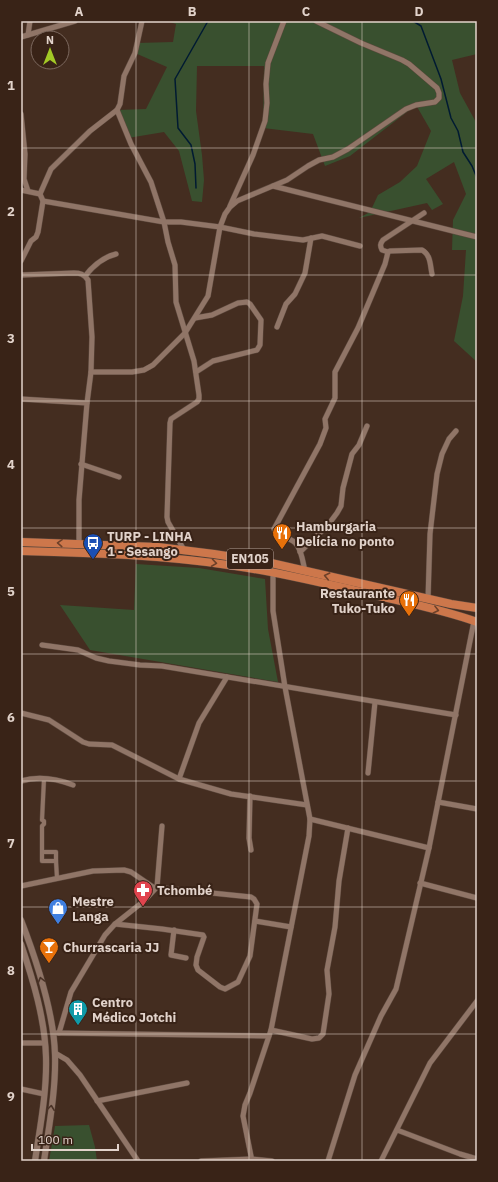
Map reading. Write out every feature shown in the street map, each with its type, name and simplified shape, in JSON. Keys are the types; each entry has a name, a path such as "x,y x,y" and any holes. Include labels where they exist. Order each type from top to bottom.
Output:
{"main road":[{"name":"EN105","path":"21,542 132,546 184,550 241,558 428,599 477,608"},
{"name":"EN105","path":"21,551 135,555 235,565 273,572 455,614 476,621"}],"street":[{"path":"28,35 30,21"},
{"path":"21,37 75,21"},
{"path":"21,261 31,241 36,237 38,232 43,201 40,194 51,169 90,131 117,110 120,104 124,76 135,53 142,21"},
{"path":"91,372 132,372 144,370 153,365 185,333 208,296 220,227 253,156 265,121 268,64 284,21"},
{"path":"230,206 237,201 287,180 319,160 348,150 406,109 416,105 435,102 439,98 437,88 409,64 316,21"},
{"path":"117,110 131,144 151,182 164,222 175,265 176,302 196,372 199,398 171,419 170,423 167,517 170,526 184,550"},
{"path":"21,114 25,154 24,179 28,191"},
{"path":"273,186 477,237"},
{"path":"21,190 40,194"},
{"path":"43,201 164,222 181,222 220,227 254,234 303,240 322,236 360,246"},
{"path":"424,213 383,240 380,247 382,250 388,252 422,250 426,252 429,256 432,274"},
{"path":"277,327 286,304 295,294 305,273 311,238"},
{"path":"305,571 298,545 290,539 275,533 274,529 320,444 326,428 325,419 335,398 335,372 358,328 385,264 388,252"},
{"path":"85,276 92,268 109,255 116,254"},
{"path":"21,275 80,273 88,280 92,337 91,372 81,464 79,544"},
{"path":"195,318 212,315 238,303 247,302 259,315 261,324 260,345 257,350 213,361 196,372"},
{"path":"21,399 87,403"},
{"path":"300,552 328,525 337,513 352,454 360,445 367,426"},
{"path":"428,599 430,534 437,474 442,454 449,439 456,431"},
{"path":"81,464 120,477"},
{"path":"252,1160 243,1116 244,1105 250,1093 271,1030 309,836 310,820 285,687 273,611 273,572"},
{"path":"328,1161 355,1075 381,1016 396,989 438,802 476,621"},
{"path":"42,645 78,650 96,658 109,661 162,666 456,715"},
{"path":"179,779 198,723 227,677"},
{"path":"368,773 375,702"},
{"path":"21,713 49,720 83,742 89,744 112,745 179,779 231,794 307,804"},
{"path":"21,781 36,778 62,781 73,785"},
{"path":"44,779 42,861 56,861"},
{"path":"250,796 251,850"},
{"path":"438,802 477,809"},
{"path":"310,820 428,848"},
{"path":"44,1161 53,1094 56,1033 71,992 105,935 114,924 144,901 157,887 162,826"},
{"path":"271,1030 312,1039 319,1038 323,1034 329,994 326,970 335,928 339,881 348,828"},
{"path":"43,852 56,852 57,878"},
{"path":"21,886 93,871 124,870 131,872 150,885 157,887 251,897 257,904 250,956 236,984 225,989 220,988 198,970 196,965 197,957 204,937 203,935 174,930 114,924"},
{"path":"420,883 477,898"},
{"path":"21,920 41,977 56,1033"},
{"path":"255,921 291,927"},
{"path":"174,930 171,955 186,958"},
{"path":"21,944 35,988 45,1043 46,1074 35,1161"},
{"path":"381,1161 430,1063 477,1001"},
{"path":"56,1033 269,1036"},
{"path":"21,1043 45,1043"},
{"path":"55,1053 67,1060 80,1075 138,1161"},
{"path":"97,1101 187,1083"},
{"path":"21,1089 44,1094"},
{"path":"397,1130 477,1159"},
{"path":"201,1161 272,1161"}],"green space":[{"path":"170,21 477,21 477,54 452,60 460,93 477,124 477,362 454,341 463,296 466,250 452,250 453,220 466,194 454,162 426,179 443,204 432,210 427,203 359,218 370,212 378,195 400,182 417,166 431,131 416,105 350,156 325,166 313,134 263,128 264,66 197,66 196,111 204,180 202,202 192,201 179,151 164,132 128,138 117,110 146,109 167,67 135,53 137,43 173,42 176,24"},
{"path":"136,564 199,568 265,579 268,629 278,682 90,650 60,605 134,610"},
{"path":"89,1125 97,1161 49,1161 55,1126"}],"waterway":[{"path":"196,188 195,164 191,145 178,128 175,79 208,21"},
{"path":"413,21 421,26 441,79 451,118 458,131 463,152 472,166 477,178"}],"place":[{"name":"Hamburgaria Delícia no ponto","path":"282,550"},
{"name":"TURP - LINHA 1 - Sesango","path":"93,560"},
{"name":"Restaurante Tuko-Tuko","path":"409,617"},
{"name":"Tchombé","path":"143,907"},
{"name":"Mestre Langa","path":"58,925"},
{"name":"Churrascaria JJ","path":"49,964"},
{"name":"Centro Médico Jotchi","path":"78,1026"}]}
